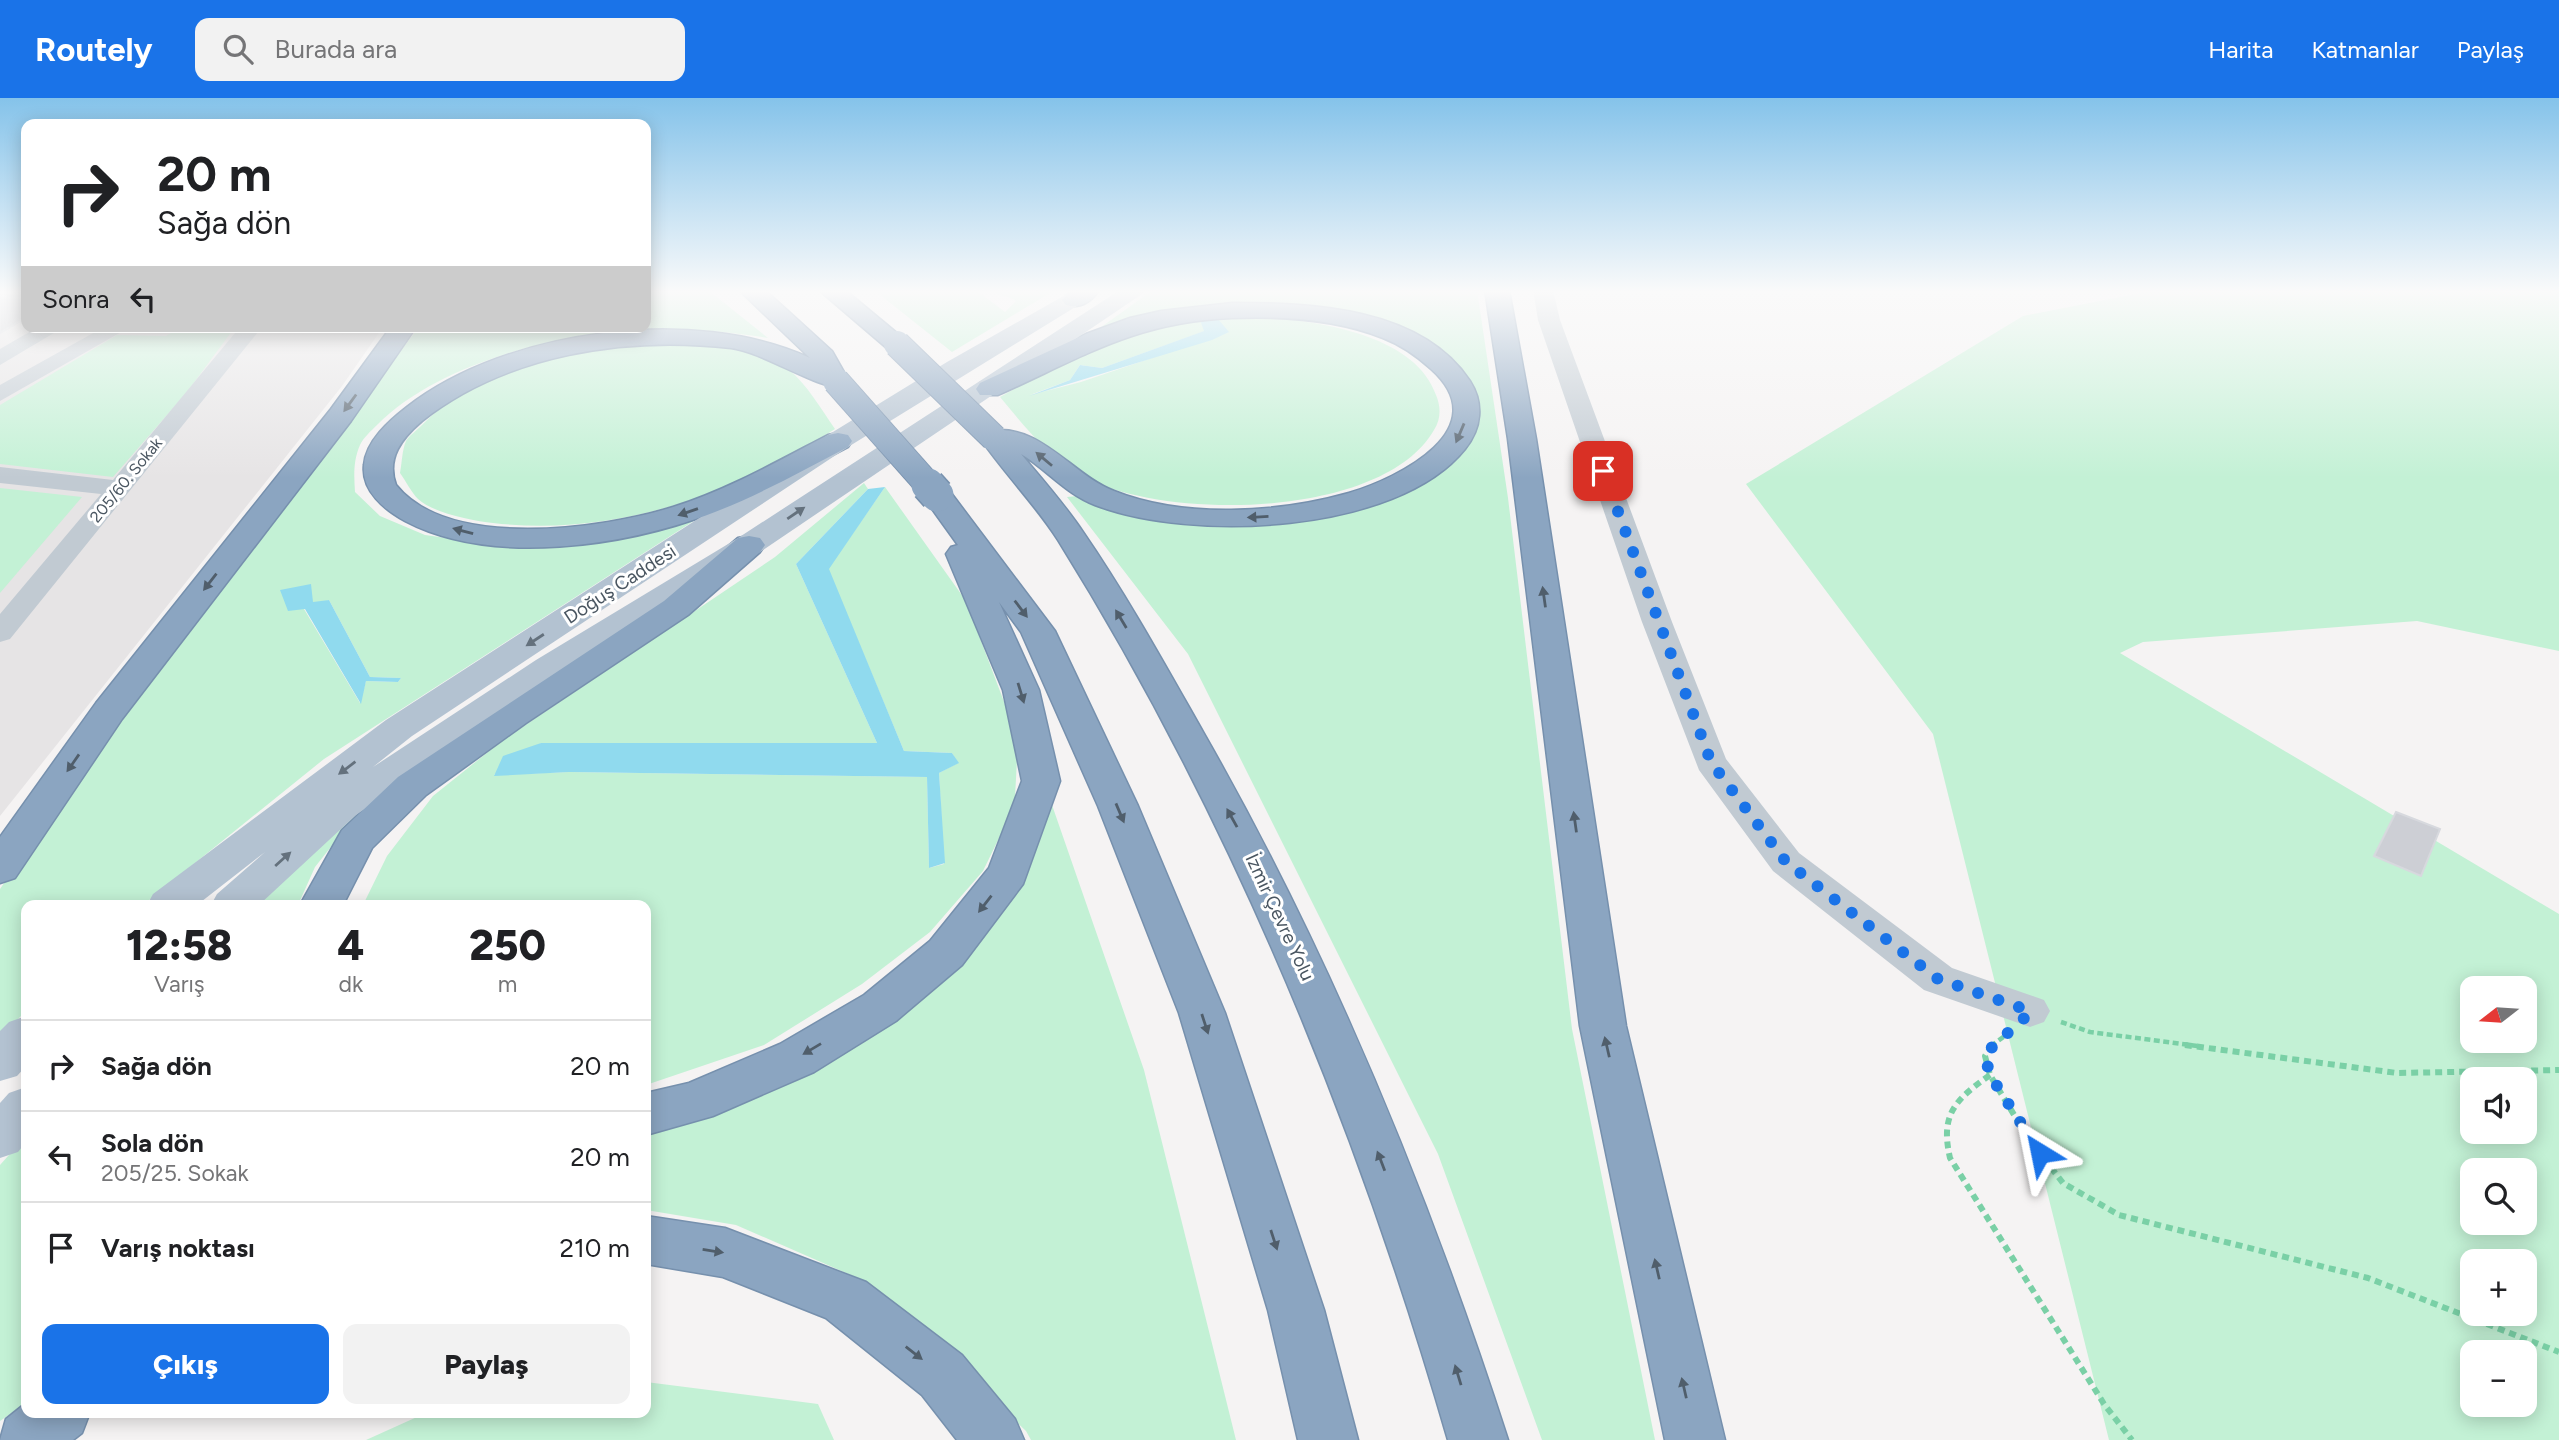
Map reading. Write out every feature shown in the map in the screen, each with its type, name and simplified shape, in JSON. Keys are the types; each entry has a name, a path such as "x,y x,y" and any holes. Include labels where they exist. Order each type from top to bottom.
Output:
{"highway":[{"path":"0,868 109,712 341,415 386,353"},
{"path":"552,353 478,376 415,411 381,450 378,470 383,489 403,508 433,523 477,534 533,537 587,533 684,514 734,494 838,441"},
{"path":"776,353 836,380"},
{"path":"819,353 836,380 937,495 1038,631 1118,806 1202,1013 1296,1310 1328,1440"},
{"name":"İzmir Çevre Yolu","path":"906,353 994,438 1070,535 1140,651 1244,839 1328,1021 1440,1315 1478,1440"},
{"path":"989,388 1066,353"},
{"path":"994,438 1027,445 1064,475 1094,494 1150,510 1206,517 1259,518 1357,502 1391,489 1425,471 1456,444 1468,414 1461,386 1442,363 1426,353"},
{"path":"1508,353 1522,439 1603,1026 1695,1440"},
{"path":"651,1113 696,1101 797,1058 880,1008 946,953 1008,873 1041,781 1021,690 937,495"},
{"path":"324,900 356,840 412,786 513,715 676,608 749,545"},
{"path":"651,1241 725,1253 846,1300 942,1374 994,1440"},
{"path":"27,1440 54,1418"}],"main road":[{"name":"Doğuş Caddesi","path":"175,900 399,728 838,441 981,353"},
{"name":"Doğuş Caddesi","path":"238,900 342,806 548,668 749,545 863,467 1042,353"},
{"path":"0,1062 21,1040"},
{"path":"0,1137 21,1114"}],"street":[{"path":"0,394 74,353"},
{"name":"205/60. Sokak","path":"0,633 231,353"},
{"path":"1561,353 1657,622 1711,762 1786,862 1938,979 2030,1011"},
{"path":"0,475 120,488"}],"path":[{"path":"2559,1070 2397,1073 2090,1032 2030,1011 2018,1027 1993,1043 1985,1056 1990,1075 2028,1138 2063,1183 2119,1215 2368,1279 2559,1352"},
{"path":"1990,1075 1954,1104 1945,1131 1951,1158 2104,1404 2132,1440"}],"shaded area":[{"path":"0,353 365,353 342,386 0,816"}],"green space":[{"path":"88,353 216,353 187,392 113,477 0,464 0,405"},
{"path":"399,353 512,353 458,372 428,387 400,405 363,440 354,468 355,492 380,516 425,535 497,545 703,515 324,759 149,900 21,900 21,1016 0,1037 0,889 104,737","holes":["329,600 370,677 401,678 398,682 366,681 360,703 304,609"]},
{"path":"578,353 760,353 788,369 801,382 835,429 756,474 672,506 628,517 584,524 539,526 493,523 454,516 418,499 400,473 407,439 445,405 472,388 501,374"},
{"path":"1085,353 1145,353 1102,368 1080,365 1070,380 1030,395 1081,382 1167,353 1400,353 1424,373 1436,395 1440,413 1434,430 1408,459 1369,481 1322,496 1270,503 1217,505 1166,501 1120,491 1071,469 1028,430 1000,397 1065,360"},
{"path":"1428,353 1486,353 1508,498 1572,1029 1655,1440 1542,1440 1438,1154 1188,654 1067,497 1078,496 1100,507 1140,517 1362,506 1450,455 1472,416 1442,358"},
{"path":"1963,353 2559,353 2559,651 2417,621 2143,642 2120,653 2559,914 2559,1440 2109,1440 1933,734 1746,484"},
{"path":"864,483 868,489 796,564 877,743 541,743 494,775 569,772 927,777 929,868 944,864 939,773 958,763 952,753 904,751 828,569 885,487 966,601 1009,715 1017,760 1015,797 983,871 930,932 862,984 764,1045 651,1083 651,900 365,900 387,856 433,796 503,740 775,557"},
{"path":"0,488 82,497 0,593"},
{"path":"1052,805 1144,1070 1236,1440 1031,1440 1026,1431 869,1283 736,1225 651,1211 651,1122 711,1110 829,1055 1017,876"},
{"path":"357,814 315,867 300,900 254,900"},
{"path":"21,1142 21,1406 0,1421 0,1165"},
{"path":"651,1383 818,1404 834,1440 366,1440 415,1418 651,1418"}],"water":[{"path":"1144,353 1171,353 1029,396 1070,380 1080,365 1102,368"},
{"path":"885,487 829,569 904,751 952,753 959,763 939,773 945,863 929,868 927,777 569,772 494,776 503,756 541,743 877,743 796,564 868,489"},
{"path":"311,584 313,602 329,600 370,677 401,678 398,682 366,681 361,704 305,609 288,611 280,590"}],"building":[{"path":"2396,812 2440,829 2421,876 2374,856"}],"route":[{"path":"1603,471 1711,762 1786,862 1938,979 2030,1011 2018,1027 1993,1043 1985,1056 1990,1075 2040,1153"}]}
